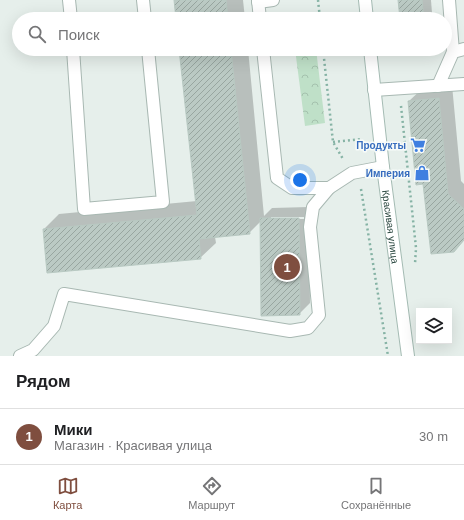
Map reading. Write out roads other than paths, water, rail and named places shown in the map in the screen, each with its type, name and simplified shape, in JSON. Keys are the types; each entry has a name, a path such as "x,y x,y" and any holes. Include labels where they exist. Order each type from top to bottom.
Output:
{"main road":[{"path":"69,0 70,12"},
{"path":"143,0 144,12"},
{"path":"259,12 258,1 273,0"},
{"path":"365,0 366,12"},
{"path":"449,0 451,12"},
{"path":"438,86 458,50 452,17"},
{"path":"73,56 84,209 163,202 149,56"},
{"path":"264,56 277,178 292,188 329,188"},
{"name":"Красивая улица","path":"371,56 383,167 408,356"},
{"path":"374,90 464,84"},
{"path":"20,356 33,350 54,326 64,294 290,331 308,328 319,315 310,227 313,207 329,188 352,173 383,167"}],"place":[{"name":"Продукты","path":"418,145"},
{"name":"Империя","path":"422,173"},
{"name":"Мики","path":"287,267"}]}
